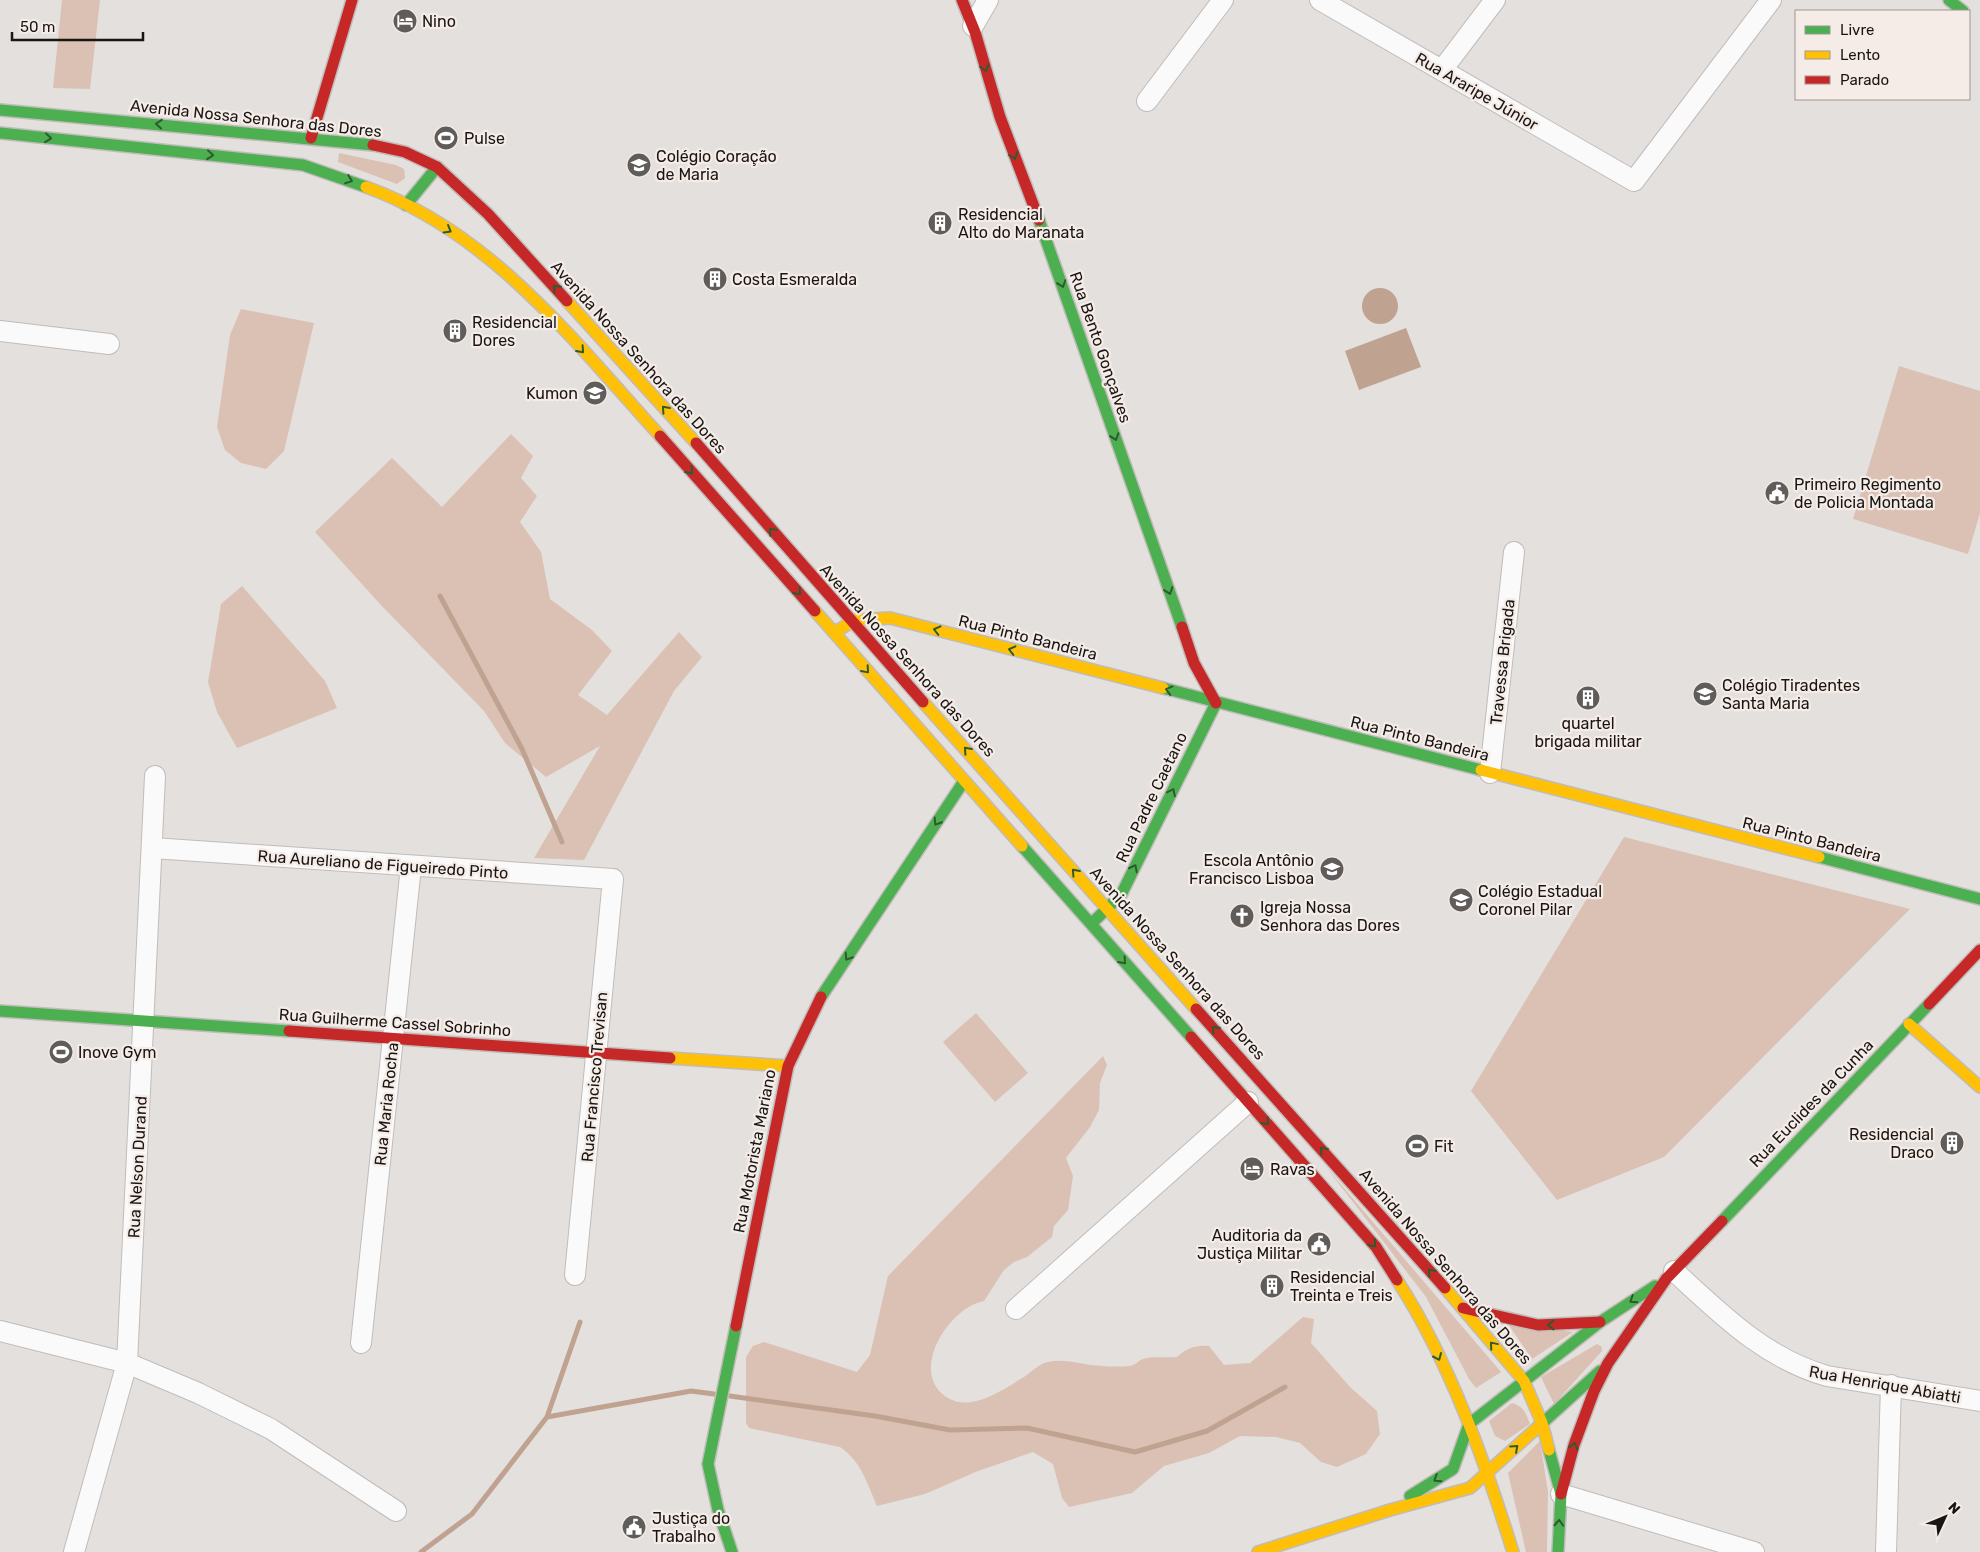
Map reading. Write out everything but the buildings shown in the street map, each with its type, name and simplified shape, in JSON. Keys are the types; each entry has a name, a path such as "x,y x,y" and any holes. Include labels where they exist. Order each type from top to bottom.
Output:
{"main road":[{"path":"311,138 352,0"},
{"name":"Rua Bento Gonçalves","path":"962,0 973,26 997,110 1046,238 1194,663 1216,703"},
{"path":"1948,0 1962,10"},
{"name":"Avenida Nossa Senhora das Dores","path":"0,110 362,142 405,152 437,167 485,211 571,304 1463,1308 1524,1381 1542,1423 1561,1494 1558,1552"},
{"path":"0,133 303,165 369,188 406,206 477,249 536,300 834,633 1376,1247 1418,1312 1469,1424 1487,1472 1512,1552"},
{"path":"406,206 437,167"},
{"name":"Rua Pinto Bandeira","path":"850,620 860,617 890,618 1980,899"},
{"path":"834,633 850,620"},
{"name":"Rua Padre Caetano","path":"1091,924 1121,895 1216,703"},
{"name":"Rua Motorista Mariano","path":"732,1552 710,1480 708,1464 788,1066 819,1000 964,781"},
{"name":"Rua Euclides da Cunha","path":"1561,1494 1574,1445 1594,1391 1608,1363 1670,1274 1980,950"},
{"name":"Rua Guilherme Cassel Sobrinho","path":"0,1011 788,1066"},
{"path":"1910,1024 1980,1087"},
{"name":"Rua Euclides da Cunha","path":"1469,1424 1600,1322 1670,1274"},
{"name":"Rua Euclides da Cunha","path":"1463,1308 1538,1325 1600,1322"},
{"name":"Rua Euclides da Cunha","path":"1390,1510 1470,1488 1608,1363"},
{"path":"1258,1552 1390,1510 1453,1468 1469,1424"}],"street":[{"path":"973,26 988,0"},
{"path":"1147,101 1223,0"},
{"name":"Rua Araripe Júnior","path":"1320,0 1634,181 1771,0"},
{"path":"1442,70 1495,0"},
{"path":"0,331 110,344"},
{"name":"Travessa Brigada","path":"1490,773 1514,552"},
{"name":"Rua Nelson Durand","path":"74,1552 127,1363 155,776"},
{"name":"Rua Aureliano de Figueiredo Pinto","path":"152,848 613,879"},
{"name":"Rua Maria Rocha","path":"361,1343 411,866"},
{"name":"Rua Francisco Trevisan","path":"575,1275 613,879"},
{"path":"1016,1308 1248,1102"},
{"name":"Rua Henrique Abiatti","path":"1670,1274 1732,1325 1775,1355 1802,1369 1827,1376 1980,1401"},
{"path":"0,1331 127,1363 198,1393 271,1429 396,1511"},
{"path":"1886,1552 1891,1385"},
{"path":"1561,1494 1754,1552"}],"shaded area":[{"path":"62,0 100,0 90,89 53,88"},
{"path":"339,153 396,165 404,169 405,178 397,184 338,162"},
{"path":"1380,288 1393,293 1398,306 1393,319 1380,324 1367,319 1362,306 1367,293"},
{"path":"241,309 314,323 284,451 266,469 241,463 225,450 217,427 230,335"},
{"path":"1406,328 1421,367 1359,390 1345,351"},
{"path":"1899,366 1980,391 1980,513 1968,554 1853,519"},
{"path":"511,434 533,456 521,478 537,496 520,522 541,552 550,599 592,630 612,651 578,695 607,715 679,632 702,657 674,691 584,860 534,858 600,746 546,777 505,743 484,711 379,603 315,532 392,458 442,507"},
{"path":"242,586 325,681 337,708 237,748 217,712 208,682 221,604"},
{"path":"1624,837 1910,909 1664,1157 1557,1200 1471,1091"},
{"path":"976,1013 1028,1073 995,1102 943,1042"},
{"path":"1103,1056 1107,1065 1100,1083 1099,1110 1090,1127 1066,1158 1073,1176 1068,1210 1054,1226 1052,1237 1027,1257 1014,1262 1004,1270 984,1301 970,1306 945,1329 937,1344 932,1360 932,1375 937,1388 950,1399 968,1402 988,1397 998,1392 1040,1365 1048,1362 1067,1361 1100,1366 1130,1366 1147,1358 1177,1357 1188,1349 1200,1346 1209,1346 1224,1365 1250,1363 1303,1317 1314,1319 1311,1343 1351,1388 1377,1411 1380,1434 1366,1454 1337,1467 1321,1462 1300,1443 1276,1437 1240,1436 1209,1453 1164,1466 1132,1493 1069,1507 1062,1498 1053,1464 1033,1452 978,1471 925,1494 877,1506 858,1466 840,1447 749,1428 746,1423 746,1357 753,1346 764,1342 857,1372 870,1355 888,1276"},
{"path":"1326,1167 1501,1372 1476,1388 1469,1379 1426,1297"},
{"path":"1508,1324 1573,1332 1532,1359"},
{"path":"1597,1344 1602,1347 1602,1351 1554,1404 1541,1377"},
{"path":"1512,1403 1524,1411 1530,1424 1505,1441 1495,1436 1489,1421"},
{"path":"1540,1441 1548,1492 1547,1552 1526,1552 1508,1473"}],"waterway":[{"path":"440,596 522,749 562,842"},
{"path":"547,1417 580,1322"},
{"path":"730,1396 875,1416 950,1430 1027,1428 1135,1452 1207,1431 1285,1387"},
{"path":"421,1552 472,1514 547,1417 691,1391 714,1394"}],"traffic: fast":[{"path":"1949,0 1962,10"},
{"path":"0,110 373,145"},
{"path":"0,133 303,165 366,187"},
{"path":"406,205 437,167"},
{"path":"1039,220 1182,627"},
{"path":"1163,688 1481,770"},
{"path":"1091,924 1121,895 1216,703"},
{"path":"821,997 964,781"},
{"path":"1022,846 1191,1037"},
{"path":"1819,857 1980,899"},
{"path":"1722,1221 1929,1004"},
{"path":"0,1011 289,1031"},
{"path":"1410,1496 1453,1469 1469,1424 1600,1322 1655,1286"},
{"path":"732,1552 718,1510 708,1464 736,1326"},
{"path":"1538,1427 1600,1371"},
{"path":"1549,1450 1561,1494 1558,1552"}],"traffic: slow":[{"path":"366,187 411,207 453,232 491,261 528,293 562,327 660,436"},
{"path":"567,301 696,443"},
{"path":"815,611 1022,846"},
{"path":"835,632 855,620 890,618 1163,688"},
{"path":"923,702 1196,1009"},
{"path":"1481,770 1819,857"},
{"path":"1909,1024 1980,1087"},
{"path":"670,1058 788,1066"},
{"path":"1397,1280 1433,1344 1464,1412 1478,1447 1513,1552"},
{"path":"1445,1288 1524,1381 1542,1423 1549,1450"},
{"path":"1258,1552 1390,1510 1470,1488 1538,1427"}],"traffic: jam":[{"path":"311,138 352,0"},
{"path":"962,0 975,32 1000,117 1039,220"},
{"path":"373,145 405,152 437,167 488,214 567,301"},
{"path":"660,436 815,611"},
{"path":"696,443 923,702"},
{"path":"1182,627 1194,663 1216,703"},
{"path":"1929,1004 1980,950"},
{"path":"736,1326 788,1066 821,997"},
{"path":"1196,1009 1445,1288"},
{"path":"289,1031 670,1058"},
{"path":"1191,1037 1376,1247 1397,1280"},
{"path":"1561,1494 1574,1445 1594,1391 1608,1363 1666,1279 1722,1221"},
{"path":"1463,1308 1538,1325 1600,1322"}],"place":[{"name":"Nino","path":"405,21"},
{"name":"Pulse","path":"446,138"},
{"name":"Colégio Coração de Maria","path":"639,165"},
{"name":"Residencial Alto do Maranata","path":"940,223"},
{"name":"Costa Esmeralda","path":"715,279"},
{"name":"Residencial Dores","path":"455,331"},
{"name":"Kumon","path":"595,393"},
{"name":"Primeiro Regimento de Policia Montada","path":"1777,493"},
{"name":"Colégio Tiradentes Santa Maria","path":"1705,694"},
{"name":"quartel brigada militar","path":"1588,698"},
{"name":"Escola Antônio Francisco Lisboa","path":"1332,869"},
{"name":"Colégio Estadual Coronel Pilar","path":"1461,900"},
{"name":"Igreja Nossa Senhora das Dores","path":"1242,916"},
{"name":"Inove Gym","path":"61,1052"},
{"name":"Residencial Draco","path":"1952,1143"},
{"name":"Fit","path":"1417,1146"},
{"name":"Ravas","path":"1252,1169"},
{"name":"Auditoria da Justiça Militar","path":"1319,1244"},
{"name":"Residencial Treinta e Treis","path":"1272,1286"},
{"name":"Justiça do Trabalho","path":"634,1527"}]}
